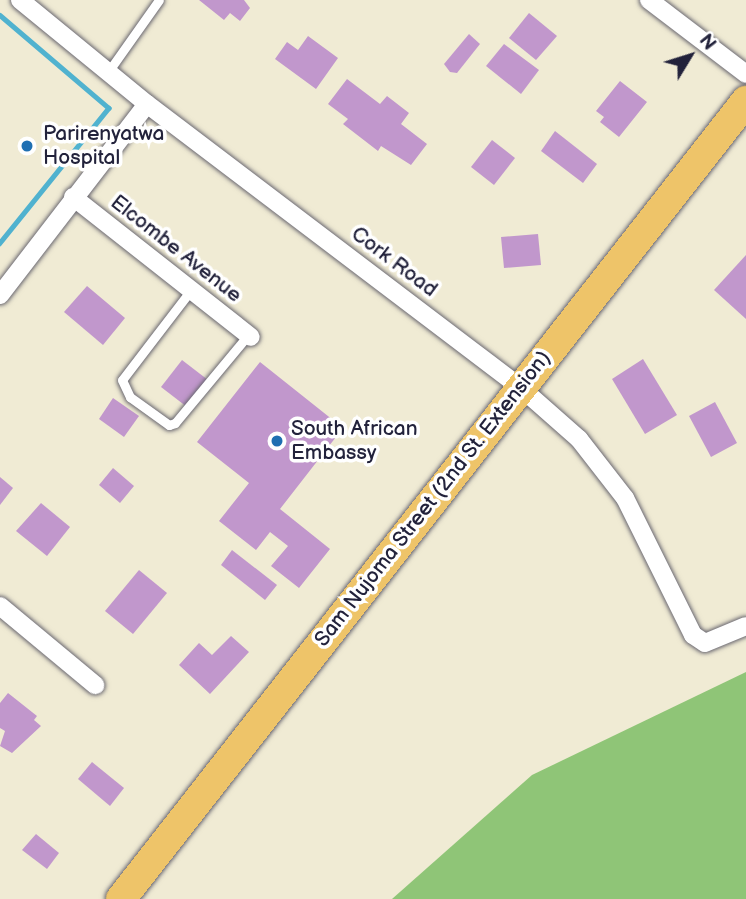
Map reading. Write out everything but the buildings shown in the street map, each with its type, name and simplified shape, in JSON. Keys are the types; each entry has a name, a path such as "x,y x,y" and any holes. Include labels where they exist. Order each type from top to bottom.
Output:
{"highway":[{"name":"Sam Nujoma Street (2nd St. Extension)","path":"121,899 746,101"}],"street":[{"name":"Cork Road","path":"20,0 147,104 520,387 605,469 645,535 679,613 693,635 705,642 746,626"},
{"path":"649,0 746,74"},
{"path":"0,295 147,104"},
{"name":"Elcombe Avenue","path":"73,197 249,336"},
{"path":"0,606 95,685"}],"lane":[{"path":"108,72 159,0"},
{"path":"191,290 122,380 130,397 169,425 175,423 249,336"}],"green space":[{"path":"746,672 746,899 392,899 532,775"}],"waterway":[{"path":"0,15 109,108 0,243"}],"place":[{"name":"Parirenyatwa Hospital","path":"27,146"},
{"name":"South African Embassy","path":"277,441"}]}
